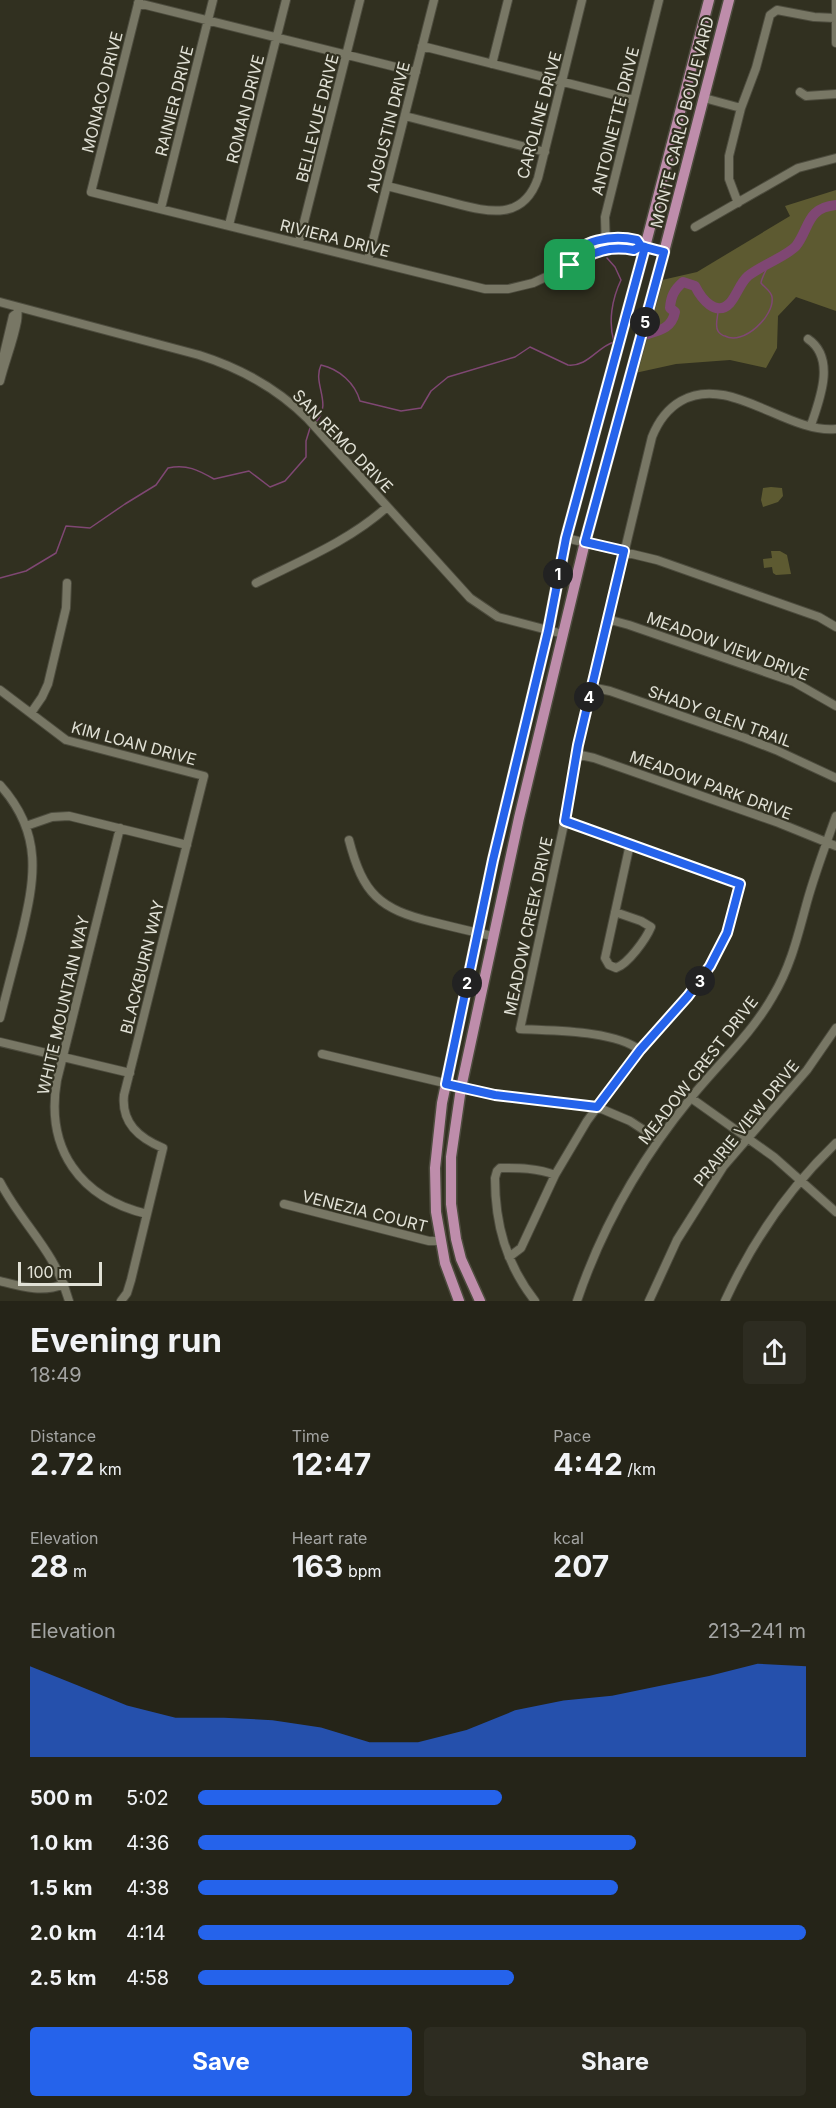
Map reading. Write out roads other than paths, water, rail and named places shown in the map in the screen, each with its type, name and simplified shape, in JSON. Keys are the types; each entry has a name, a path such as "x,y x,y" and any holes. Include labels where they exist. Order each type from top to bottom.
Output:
{"main road":[{"name":"MONTE CARLO BOULEVARD","path":"459,1301 448,1274 435,1212 437,1139 446,1084 477,933 548,631 566,538 709,0"},
{"name":"MONTE CARLO BOULEVARD","path":"480,1301 461,1259 454,1233 451,1204 451,1157 461,1088 493,936 585,542 664,252 729,0"}],"street":[{"name":"RAINIER DRIVE","path":"160,208 213,0"},
{"name":"ROMAN DRIVE","path":"229,225 286,0"},
{"name":"BELLEVUE DRIVE","path":"299,242 360,0"},
{"name":"AUGUSTIN DRIVE","path":"368,260 434,0"},
{"path":"492,64 507,0"},
{"name":"CAROLINE DRIVE","path":"387,186 485,210 506,210 520,204 531,193 538,178 582,0"},
{"name":"ANTOINETTE DRIVE","path":"606,249 605,217 659,0"},
{"path":"836,0 836,43"},
{"path":"139,1 416,72"},
{"name":"MONACO DRIVE","path":"91,192 139,1"},
{"path":"738,203 729,179 728,168 741,108 756,68 768,21 774,11 835,18"},
{"path":"422,46 634,100"},
{"path":"801,92 806,96 836,94"},
{"path":"704,98 741,108"},
{"path":"405,116 544,152"},
{"path":"695,227 798,168 836,158"},
{"name":"RIVIERA DRIVE","path":"91,192 470,286 493,289 516,288 533,283 606,249 634,250 643,247 664,252"},
{"name":"RIVIERA DRIVE","path":"570,265 572,256 580,249 605,239 619,237 633,239 643,247"},
{"name":"SAN REMO DRIVE","path":"0,302 17,310 218,361 242,371 290,402 308,419 459,588 476,603 503,619 563,634"},
{"path":"0,381 8,359 18,317 17,310"},
{"path":"808,339 818,349 825,375 823,389 811,425"},
{"name":"MEADOW CREEK DRIVE","path":"640,1050 626,1043 587,1034 520,1029 591,687 654,431 664,415 677,404 698,394 718,394 811,425 836,429"},
{"path":"256,584 337,544 361,529 387,507"},
{"path":"566,538 673,565 819,617 836,627"},
{"path":"31,713 48,684 66,608 67,583"},
{"name":"MEADOW VIEW DRIVE","path":"607,620 629,625 794,682 836,706"},
{"name":"SHADY GLEN TRAIL","path":"591,687 610,691 745,738 836,778"},
{"name":"KIM LOAN DRIVE","path":"0,690 66,740 204,776"},
{"name":"MEADOW PARK DRIVE","path":"576,754 594,758 779,823 836,846"},
{"name":"BLACKBURN WAY","path":"147,1214 163,1148 132,1129 127,1118 124,1100 204,776"},
{"path":"0,785 15,803 26,826 33,857 33,886 0,1018"},
{"path":"26,826 52,817 69,816 187,845"},
{"name":"MEADOW CREST DRIVE","path":"577,1301 591,1262 632,1180 691,1098 748,1032 774,994 795,948 806,903 836,816"},
{"path":"509,1257 521,1248 555,1175 597,1107 640,1050 688,996 714,961 729,927 740,884 565,821"},
{"name":"WHITE MOUNTAIN WAY","path":"120,828 62,1057 54,1110 57,1133 68,1161 81,1178 105,1198 124,1208 147,1214"},
{"path":"349,840 364,882 386,906 408,916 493,936"},
{"path":"615,912 651,927 645,938 623,964 616,968 609,965 605,958 615,912 630,844"},
{"name":"PRAIRIE VIEW DRIVE","path":"649,1301 677,1240 723,1167 807,1070 836,1028"},
{"path":"0,1042 130,1073"},
{"path":"322,1054 495,1095 597,1107 630,1120 659,1140"},
{"path":"691,1098 748,1137 836,1212"},
{"path":"725,1301 759,1237 801,1180 836,1143"},
{"path":"535,1301 521,1284 500,1233 495,1193 497,1171 500,1168 525,1168 546,1171 555,1175"},
{"path":"0,1182 3,1196 48,1250 64,1284 69,1301"},
{"name":"VENEZIA COURT","path":"284,1204 429,1241 440,1241"},
{"path":"121,1301 127,1293 131,1280 147,1214"},
{"path":"0,1281 39,1290 64,1284"}],"waterway":[{"path":"648,334 662,329 674,317 675,312 670,308 672,297 683,282 695,286 709,305 725,307 748,276 796,246 810,220 819,210 836,205"},
{"path":"316,422 323,408 319,379 321,365 345,378 358,394 360,401 401,411 421,408 431,391 448,377 515,357 530,347 568,365 587,360 614,342 611,327 612,311 621,280 615,267 607,258"},
{"path":"718,308 717,329 723,336 740,337 756,327 772,305 772,297 761,283 769,263"},
{"path":"0,578 26,571 56,553 66,526 90,528 156,485 168,468 192,469 214,479 249,471 270,487 285,481 306,457 306,441 310,428"}]}
